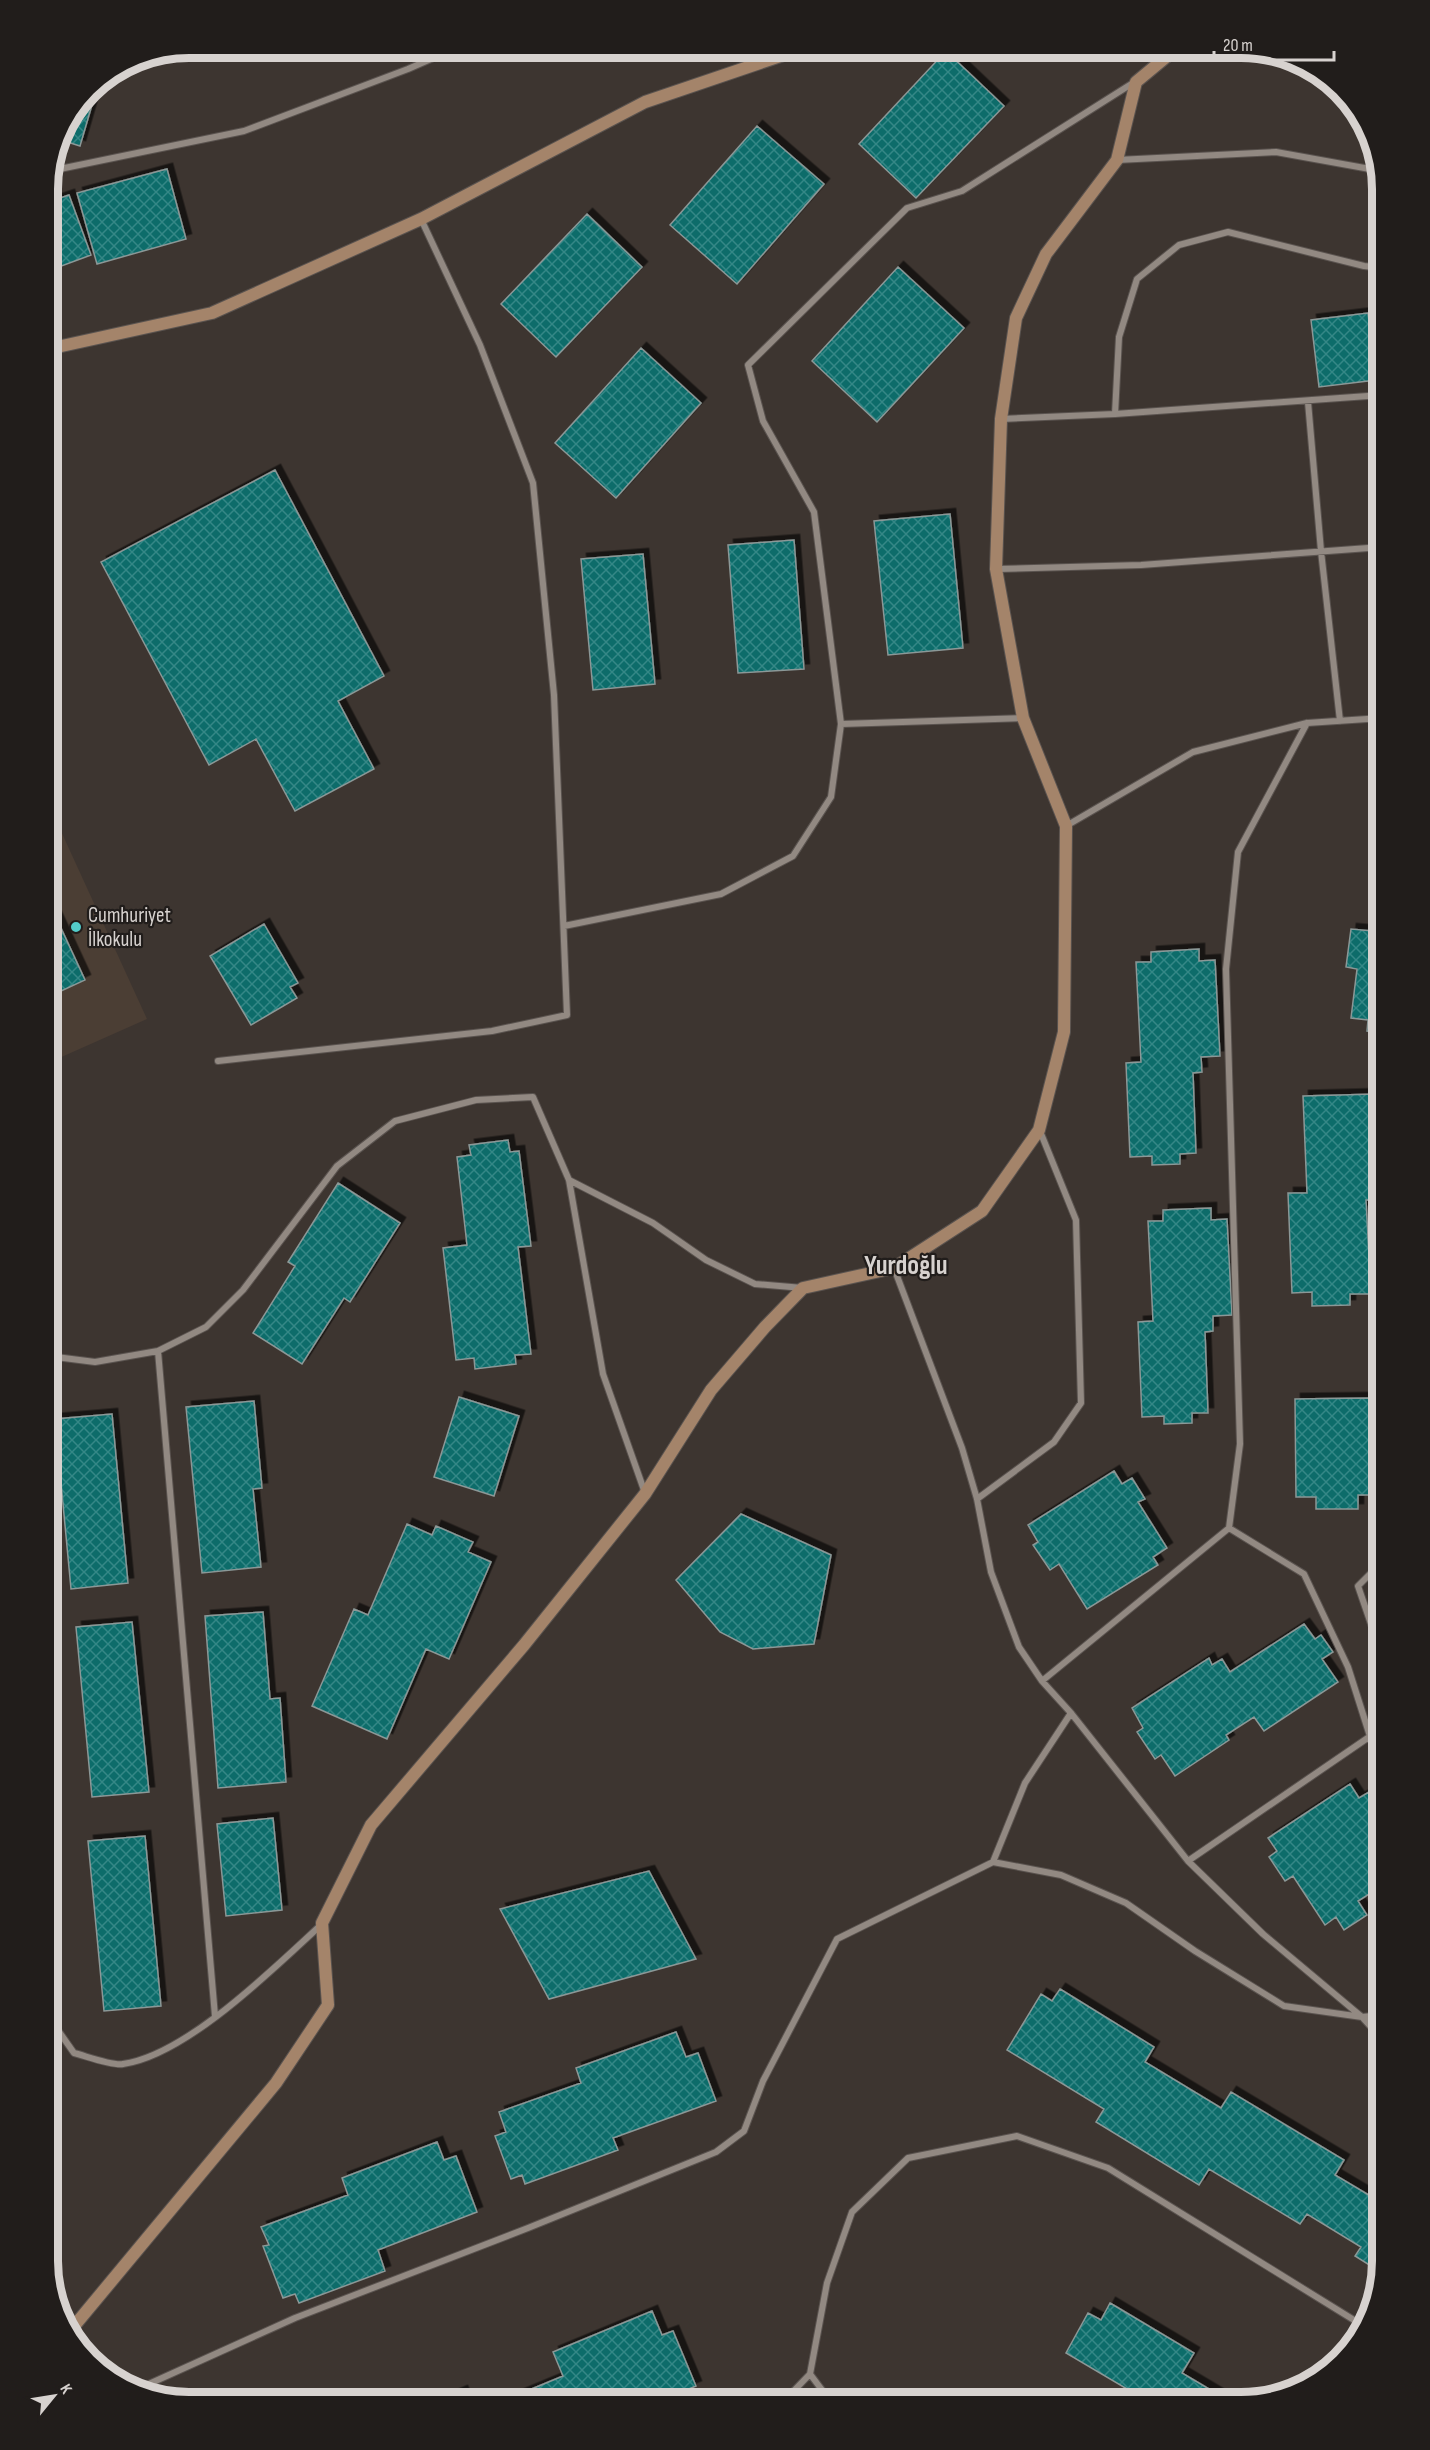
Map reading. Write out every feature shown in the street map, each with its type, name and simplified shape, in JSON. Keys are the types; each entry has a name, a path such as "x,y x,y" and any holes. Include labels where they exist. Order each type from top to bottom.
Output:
{"street":[{"path":"61,169 244,131 431,59"},
{"path":"59,347 212,313 422,219 645,102 772,59"},
{"path":"564,926 721,894 793,856 831,797 841,724 814,512 763,421 747,365 907,208 962,191 1136,82 1164,59"},
{"path":"569,1180 653,1223 706,1260 755,1284 803,1288 894,1268 982,1211 1039,1130 1065,1032 1066,825 1023,718 996,569 1001,419 1016,318 1046,254 1117,160 1136,82"},
{"path":"1117,160 1276,152 1369,169"},
{"path":"218,1061 492,1031 567,1015 554,695 532,483 480,345 422,219"},
{"path":"1115,414 1119,337 1137,279 1179,245 1228,232 1372,267"},
{"path":"1001,419 1115,414 1372,396"},
{"path":"1308,402 1321,551 1340,722"},
{"path":"996,569 1141,565 1372,548"},
{"path":"841,724 1023,718"},
{"path":"1066,825 1193,752 1306,723 1372,719"},
{"path":"1042,1681 1229,1528 1240,1444 1226,969 1239,852 1306,723"},
{"path":"58,1357 96,1362 158,1351 206,1327 243,1290 337,1166 395,1121 476,1100 533,1097 569,1180 603,1374 645,1494"},
{"path":"977,1499 1054,1442 1081,1403 1076,1220 1039,1130"},
{"path":"894,1268 962,1448 977,1499 991,1572 1019,1647 1042,1681 1071,1713 1188,1861 1263,1934 1372,2028"},
{"path":"58,2030 74,2053 122,2065 166,2050 260,1981 322,1923 371,1825 524,1645 645,1494 711,1390 765,1327 803,1288"},
{"path":"158,1351 215,2016"},
{"path":"1188,1861 1372,1735 1348,1667 1304,1574 1229,1528"},
{"path":"1372,1572 1358,1586 1372,1627"},
{"path":"993,1862 1025,1783 1071,1713"},
{"path":"147,2385 295,2318 716,2152 744,2131 764,2081 837,1939 993,1862 1061,1875 1126,1903 1195,1951 1284,2006 1362,2017 1372,2016"},
{"path":"76,2324 276,2084 328,2005 322,1923"},
{"path":"793,2392 810,2374 827,2283 852,2212 908,2158 1017,2136 1108,2168 1356,2321"},
{"path":"810,2374 823,2392"}],"shaded area":[{"name":"Cumhuriyet İlkokulu","path":"59,830 147,1019 59,1058"}],"building":[{"path":"939,59 954,59 1004,106 916,198 859,144"},
{"path":"93,102 80,146 67,142 81,117"},
{"path":"757,126 824,184 737,284 670,225"},
{"path":"167,169 186,239 97,264 77,193"},
{"path":"69,195 91,255 59,267 59,198"},
{"path":"587,214 642,267 556,357 501,304"},
{"path":"898,267 964,328 877,422 812,361"},
{"path":"1368,313 1372,346 1372,380 1319,387 1311,320"},
{"path":"641,348 701,403 616,498 555,443"},
{"path":"275,470 384,676 338,701 374,769 295,811 256,739 209,765 101,562"},
{"path":"950,514 963,648 888,655 874,521"},
{"path":"794,540 804,669 738,673 728,545"},
{"path":"643,554 655,684 593,690 581,559"},
{"path":"59,923 85,980 59,992"},
{"path":"264,924 298,983 290,987 297,998 251,1025 210,956"},
{"path":"1351,929 1372,931 1372,1032 1367,1031 1368,1020 1351,1018 1357,969 1346,967"},
{"path":"1199,949 1199,961 1215,960 1220,1056 1201,1057 1202,1072 1193,1073 1196,1153 1180,1154 1180,1164 1152,1165 1152,1156 1130,1157 1126,1063 1141,1062 1136,962 1151,962 1151,952"},
{"path":"1372,1094 1372,1200 1366,1200 1371,1294 1350,1294 1350,1305 1312,1306 1312,1292 1292,1293 1288,1193 1307,1193 1303,1096"},
{"path":"508,1140 510,1152 519,1151 531,1246 518,1247 531,1354 515,1355 516,1364 475,1369 474,1358 456,1360 443,1248 467,1245 457,1157 471,1155 469,1145"},
{"path":"338,1183 400,1223 350,1302 344,1298 302,1364 253,1333 295,1266 288,1262"},
{"path":"1211,1208 1211,1220 1227,1219 1232,1315 1213,1316 1213,1331 1205,1332 1208,1413 1192,1413 1192,1423 1164,1424 1164,1416 1142,1417 1138,1322 1153,1321 1148,1221 1163,1221 1163,1210"},
{"path":"459,1397 519,1416 494,1496 434,1477"},
{"path":"1369,1398 1371,1495 1358,1495 1358,1509 1316,1509 1316,1497 1296,1497 1295,1399"},
{"path":"254,1401 262,1488 253,1489 261,1567 202,1573 186,1407"},
{"path":"112,1414 128,1583 71,1589 58,1455 58,1419"},
{"path":"1114,1471 1122,1484 1132,1478 1145,1499 1138,1502 1167,1548 1153,1557 1158,1565 1087,1609 1059,1564 1050,1570 1033,1545 1038,1542 1028,1525"},
{"path":"741,1514 831,1555 814,1644 753,1649 720,1632 676,1580"},
{"path":"407,1524 432,1535 436,1526 473,1542 468,1552 491,1562 449,1659 426,1649 387,1739 312,1706 354,1609 368,1615"},
{"path":"263,1612 270,1699 280,1698 286,1782 218,1788 205,1616"},
{"path":"132,1622 149,1792 92,1797 76,1627"},
{"path":"1304,1624 1315,1639 1321,1635 1333,1652 1322,1659 1338,1682 1264,1731 1254,1717 1226,1735 1229,1740 1175,1776 1161,1755 1155,1759 1137,1732 1143,1728 1132,1708 1209,1658 1212,1665 1222,1659 1230,1672"},
{"path":"1350,1784 1359,1798 1369,1792 1372,1797 1372,1892 1358,1901 1367,1915 1344,1930 1336,1917 1325,1925 1293,1876 1285,1881 1269,1857 1277,1851 1268,1838"},
{"path":"273,1818 282,1910 226,1916 217,1824"},
{"path":"145,1836 161,2006 104,2011 88,1841"},
{"path":"649,1871 696,1959 549,1999 500,1909"},
{"path":"1060,1989 1154,2047 1145,2062 1221,2108 1231,2092 1344,2160 1335,2175 1372,2197 1371,2266 1355,2256 1361,2247 1307,2214 1300,2224 1209,2169 1199,2185 1096,2122 1104,2109 1007,2050 1041,1994 1052,2001"},
{"path":"676,2032 686,2057 698,2053 716,2101 613,2138 618,2150 525,2184 522,2175 511,2179 495,2136 506,2132 499,2112 581,2083 576,2068"},
{"path":"437,2142 444,2160 456,2156 477,2212 378,2250 385,2271 299,2303 295,2294 283,2298 263,2246 269,2245 261,2227 348,2195 342,2178"},
{"path":"1110,2303 1194,2353 1182,2373 1214,2392 1132,2392 1066,2353 1088,2313 1101,2320"},
{"path":"652,2311 662,2335 673,2331 696,2386 683,2391 526,2391 563,2376 553,2352"}],"place":[{"name":"Cumhuriyet İlkokulu","path":"76,927"}],"district":[{"name":"Yurdoğlu","path":"906,1265"}]}
